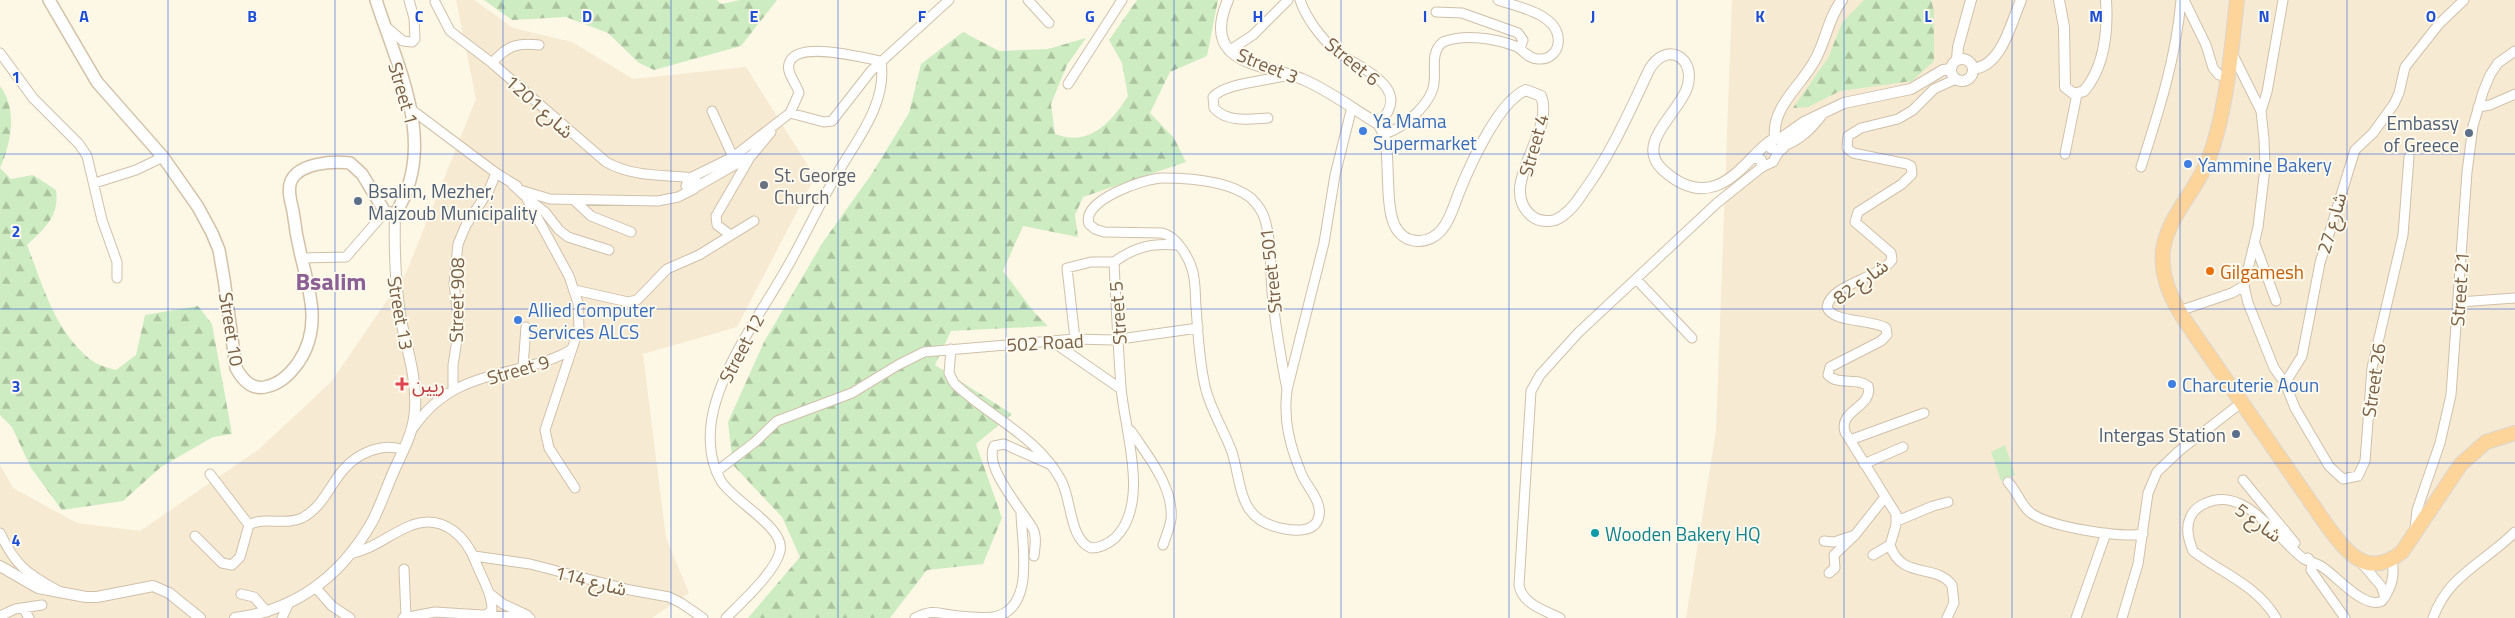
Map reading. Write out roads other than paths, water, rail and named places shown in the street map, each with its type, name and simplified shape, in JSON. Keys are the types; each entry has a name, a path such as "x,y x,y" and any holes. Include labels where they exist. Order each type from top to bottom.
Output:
{"highway":[{"path":"2237,0 2227,77 2217,132 2208,159 2169,230 2163,251 2164,276 2179,312 2328,527 2350,555 2360,560 2379,562 2392,560 2414,537 2462,464 2486,442 2515,433"}],"main road":[{"name":"Street 10","path":"49,0 97,82 163,157 198,207 219,250 236,368 243,380 254,387 272,385 290,374 304,354 311,335 314,315 301,258 289,189 293,178 302,169 350,163 362,174 390,213"},
{"name":"Street 1","path":"376,0 412,110 415,134 414,167 390,213"}],"street":[{"path":"383,24 403,41 407,42 415,39 414,18 409,0"},
{"path":"790,114 824,122 832,121 863,79 950,0"},
{"path":"1028,0 1049,24"},
{"path":"1068,84 1122,0"},
{"name":"Street 3","path":"1228,0 1221,29 1230,50 1252,62 1291,74 1316,85 1352,107"},
{"path":"1230,50 1253,36 1288,0"},
{"name":"Street 6","path":"1300,0 1307,14 1329,44 1343,56 1370,71 1384,84 1389,97 1390,107 1385,118 1378,124"},
{"path":"1384,134 1394,132 1411,120 1432,90 1435,53 1443,42 1470,38 1500,42 1520,49 1534,59 1547,58 1556,50 1558,43 1556,30 1547,19 1498,0"},
{"path":"1560,618 1527,602 1520,592 1519,585 1531,391 1540,375 1566,345 1717,203 1764,166 1777,144 1779,132 1776,125 1784,105 1814,62 1842,0"},
{"path":"1971,0 1954,65 1956,79 1963,81 1969,78 1973,69"},
{"path":"1973,69 1984,66 1996,57 2021,0"},
{"path":"2059,0 2064,27 2065,87 2070,94 2084,91 2090,82 2100,57 2106,39 2106,0"},
{"path":"2182,0 2206,46 2213,68 2219,75 2227,77"},
{"path":"2141,166 2167,89 2182,0"},
{"path":"2261,111 2268,92 2283,0"},
{"name":"شارع 27","path":"2285,383 2302,356 2320,263 2355,150 2373,132 2394,104 2399,93 2405,67 2439,24 2464,0"},
{"name":"شارع 1201","path":"435,2 450,31 492,63 606,162 629,173 667,176 692,183"},
{"path":"1436,12 1462,13 1518,33 1523,40 1520,49"},
{"path":"492,63 506,49 515,44 539,45"},
{"path":"2231,50 2261,111 2265,168 2255,244 2244,286 2248,303 2265,347 2274,368 2285,383"},
{"path":"412,110 512,185 575,201 666,200 733,157 790,114 799,93 788,71 788,65 793,58 806,52 820,51 881,61"},
{"name":"Street 21","path":"2414,537 2419,504 2448,413 2459,302 2467,172 2473,126 2483,92 2498,63 2515,51"},
{"path":"0,53 33,98 79,144 87,156 95,183 102,220 117,262 117,278"},
{"name":"Street 4","path":"1352,107 1378,124 1384,134 1394,225 1407,238 1423,241 1439,234 1446,224 1474,158 1498,118 1520,93 1526,90 1537,94 1544,104 1542,123 1523,174 1520,193 1521,204 1534,218 1545,221 1553,220 1568,212 1599,171 1611,152 1653,63 1663,55 1670,54 1686,62 1688,82 1679,102 1653,145 1654,159 1662,170 1680,184 1697,188 1716,185 1735,175 1756,156 1777,144 1791,143 1822,114 1853,100 1875,98 1911,90 1954,65"},
{"path":"1954,65 1966,60 1973,69"},
{"name":"Street 12","path":"726,618 768,573 780,553 781,544 772,530 722,482 717,471 711,453 710,431 722,384 807,232 834,178 866,128 881,83 881,61"},
{"path":"1268,118 1243,119 1220,114 1214,108 1213,97 1220,91 1232,87 1291,74"},
{"name":"شارع 82","path":"1897,521 1894,510 1845,432 1843,422 1866,398 1868,386 1863,382 1832,379 1828,375 1828,369 1881,341 1887,332 1881,325 1834,316 1828,311 1828,302 1835,294 1883,269 1892,260 1891,253 1855,222 1855,216 1866,206 1910,178 1913,170 1907,164 1853,152 1847,148 1848,136 1861,128 1898,119 1913,110 1934,89 1956,79"},
{"path":"2065,154 2077,94"},
{"path":"2478,107 2490,105 2515,94"},
{"path":"1177,245 1189,259 1194,275 1201,366 1206,388 1232,453 1245,504 1264,523 1290,530 1307,530 1315,524 1319,516 1319,506 1302,476 1288,436 1285,405 1286,390 1324,243 1335,175 1352,107"},
{"path":"712,111 733,157"},
{"path":"729,234 717,224 716,216 752,155 764,143 775,126"},
{"path":"692,183 722,172 752,155"},
{"path":"1756,156 1764,166"},
{"path":"95,183 136,170 163,157"},
{"name":"Street 26","path":"2285,383 2295,408 2329,466 2343,478 2358,476 2365,461 2372,368 2402,235 2409,157"},
{"name":"Street 908","path":"453,388 453,365 459,327 454,290 458,244 466,225 489,190 496,173"},
{"name":"Street 501","path":"1177,245 1169,235 1162,233 1099,231 1090,224 1089,214 1094,205 1104,198 1156,179 1179,179 1220,184 1234,188 1251,199 1265,219 1269,235 1272,294 1286,390"},
{"path":"489,190 512,185"},
{"name":"Street 9","path":"414,427 430,406 453,388 523,367 554,360 572,350 580,321 575,290 526,197 512,185"},
{"path":"526,197 545,212 562,233 578,241 609,250"},
{"path":"575,201 591,216 631,232"},
{"path":"301,258 346,257 390,213"},
{"name":"Street 13","path":"235,618 267,612 288,605 316,588 350,554 371,522 414,427 415,389 394,268 390,213"},
{"path":"575,290 632,302 640,297 667,269 699,255 729,234 745,228 754,221"},
{"path":"2255,244 2276,301"},
{"name":"Street 5","path":"951,349 949,373 954,383 979,405 1031,443 1049,464 1061,481 1071,509 1075,532 1081,541 1091,548 1106,544 1122,528 1130,506 1134,470 1129,429 1121,389 1114,262 1128,252 1146,245 1177,245"},
{"path":"1075,339 1067,268 1087,262 1114,262"},
{"path":"1636,279 1692,338"},
{"path":"2179,312 2232,293 2244,286"},
{"path":"2459,302 2515,298"},
{"path":"523,367 526,328"},
{"name":"502 Road","path":"951,349 1075,339 1119,340 1198,328"},
{"path":"1053,342 1121,389"},
{"path":"717,471 780,419 852,393 916,355 936,350 951,349"},
{"path":"572,350 545,430 549,448 575,488"},
{"path":"2122,618 2134,582 2148,493 2157,472 2179,451 2241,403"},
{"path":"1850,440 1924,413"},
{"path":"1129,429 1158,473 1169,499 1171,519 1163,545"},
{"path":"1034,556 1033,530 1021,514 993,464 991,455 994,446 1004,444 1049,464"},
{"path":"249,525 299,519 320,504 344,468 364,454 387,446 403,450"},
{"path":"1864,464 1903,447"},
{"path":"210,474 249,525"},
{"path":"2243,480 2312,563 2311,570 2345,618"},
{"path":"2008,482 2031,514 2078,529 2132,536 2143,534"},
{"path":"1829,573 1835,568 1834,555 1855,535 1885,496"},
{"name":"شارع 5","path":"2276,618 2268,606 2253,591 2193,551 2188,526 2193,511 2201,505 2217,499 2238,503 2266,522 2303,558 2320,566 2367,601 2376,603 2384,597"},
{"path":"1947,618 1955,597 1948,580 1939,575 1909,568 1894,555 1890,545 1897,521 1948,502"},
{"path":"915,618 928,611 958,616 994,617 1014,607 1020,599 1023,582 1021,514"},
{"path":"350,554 374,547 413,525 426,523 442,525 455,530 467,543 474,556 488,593 492,610 484,616"},
{"path":"195,536 222,563 232,565 240,556 249,525"},
{"path":"2433,618 2444,592 2451,584 2515,532"},
{"path":"0,533 19,566 37,580 59,591"},
{"path":"2076,618 2106,533"},
{"path":"1824,541 1834,542 1855,535"},
{"path":"1873,555 1890,545"},
{"name":"شارع 114","path":"474,556 530,564 630,590 669,597 681,602 703,618"},
{"path":"0,560 4,568 38,588 97,597 153,586 169,593 200,618"},
{"path":"2360,560 2381,586 2384,597"},
{"path":"2384,597 2393,582 2392,560"},
{"path":"404,569 404,618 435,612 530,618"},
{"path":"316,588 332,606 350,618"},
{"path":"488,593 511,608 534,618"},
{"path":"241,594 254,597 267,612"},
{"path":"0,616 9,610 42,605"},
{"path":"282,618 288,605"},
{"path":"23,608 29,618"}],"place":[{"name":"Ya Mama Supermarket","path":"1363,131"},
{"name":"Embassy of Greece","path":"2469,133"},
{"name":"Yammine Bakery","path":"2188,164"},
{"name":"St. George Church","path":"764,185"},
{"name":"Bsalim, Mezher, Majzoub Municipality","path":"358,201"},
{"name":"Gilgamesh","path":"2210,271"},
{"name":"Allied Computer Services ALCS","path":"518,320"},
{"name":"ريين","path":"402,384"},
{"name":"Charcuterie Aoun","path":"2172,384"},
{"name":"Intergas Station","path":"2236,434"},
{"name":"Wooden Bakery HQ","path":"1595,533"}],"district":[{"name":"Bsalim","path":"331,281"}]}
